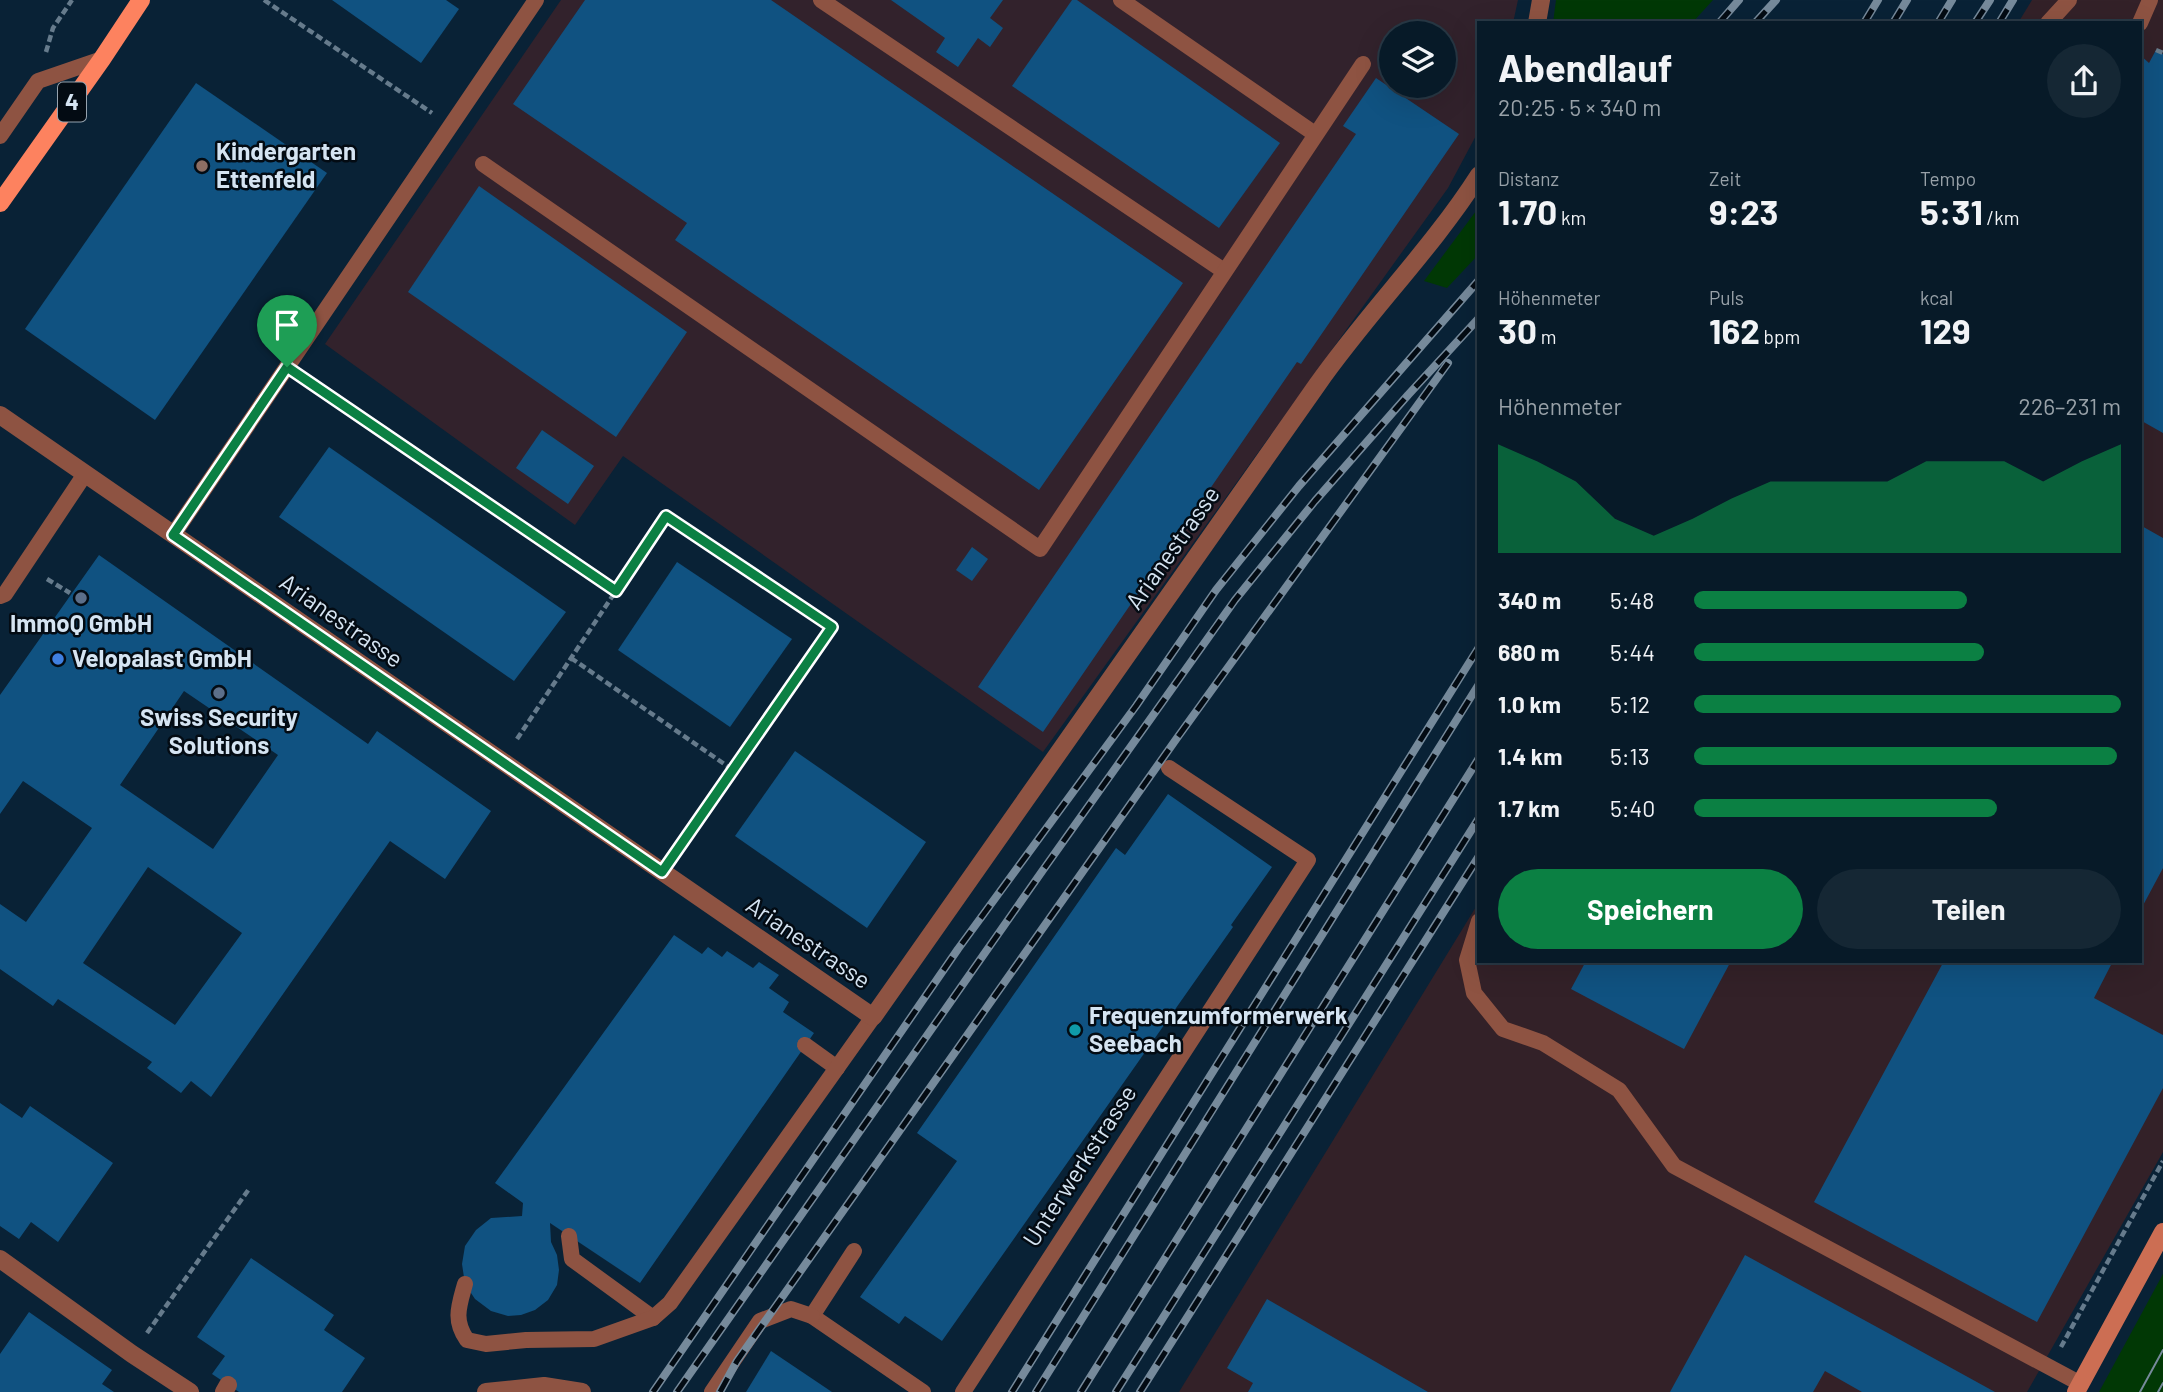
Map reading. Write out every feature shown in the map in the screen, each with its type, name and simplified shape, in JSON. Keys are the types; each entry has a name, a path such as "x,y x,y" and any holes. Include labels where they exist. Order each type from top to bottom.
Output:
{"main road":[{"name":"4","path":"0,203 141,0"},
{"path":"2078,1388 2163,1232"}],"street":[{"path":"1537,21 1541,0"},
{"name":"Arianestrasse","path":"0,415 873,1017 1320,381 1433,240 1477,178"},
{"path":"0,1259 132,1354 190,1392"},
{"path":"486,1392 544,1386 582,1392"}],"lane":[{"path":"173,535 536,0"},
{"path":"821,0 1224,271"},
{"path":"1121,0 1315,134"},
{"path":"2050,21 2068,0"},
{"path":"2141,21 2150,0"},
{"path":"0,136 38,81 102,59"},
{"path":"483,164 1040,549 1363,64"},
{"path":"0,596 5,594 85,474"},
{"name":"Unterwerkstrasse","path":"963,1392 1308,860 1169,768"},
{"path":"1477,928 1467,960 1474,993 1503,1029 1543,1043 1619,1090 1674,1166 2050,1368 2078,1388"},
{"path":"465,1284 458,1309 459,1328 467,1340 486,1344 526,1340 594,1339 653,1318 670,1303 873,1017"},
{"path":"805,1045 837,1068"},
{"path":"569,1236 572,1259 653,1318"},
{"path":"811,1316 854,1251"},
{"path":"712,1392 760,1321 791,1309 811,1316 923,1392"}],"path":[{"path":"38,81 53,28 72,0"},
{"path":"264,0 452,126"},
{"path":"2156,50 2163,53"},
{"path":"287,367 616,591"},
{"path":"502,761 666,516 832,627 662,872"},
{"path":"571,658 733,770"},
{"path":"2050,1368 2163,1160"},
{"path":"132,1354 249,1189"}],"shaded area":[{"path":"561,0 1518,0 1513,21 1477,21 1477,134 1448,188 1043,752 623,456 575,525 325,344"},
{"path":"2032,0 2163,0 2163,1152 2027,1392 1179,1392 1477,905 1477,963 2142,963 2142,21 2019,21"}],"green space":[{"path":"1556,0 1713,0 1694,21 1553,21"},
{"path":"1477,210 1477,256 1447,288 1424,281"},
{"path":"2163,1274 2163,1392 2099,1392"}],"building":[{"path":"332,0 446,0 459,9 421,63"},
{"path":"585,0 771,0 1183,283 1039,490 675,240 687,223 513,104"},
{"path":"891,0 1003,0 990,18 1003,28 990,47 978,38 958,67 936,52 945,38"},
{"path":"1072,0 1077,0 1280,143 1219,228 1012,86"},
{"path":"2156,50 2163,54 2163,433 2142,421 2142,57 2149,63"},
{"path":"1376,78 1379,80 1379,98 1406,98 1459,134 1301,364 1297,362 1043,732 978,687 1356,134 1343,126"},
{"path":"196,83 327,173 155,420 25,329"},
{"path":"479,186 687,332 616,437 408,292"},
{"path":"542,430 594,466 568,504 516,468"},
{"path":"329,447 566,612 514,681 279,517"},
{"path":"2142,526 2163,538 2163,868 2142,907 2142,659"},
{"path":"972,547 988,559 972,581 956,570"},
{"path":"99,555 368,744 377,731 491,811 445,879 390,841 211,1097 191,1081 181,1093 147,1068 152,1062 58,999 53,1006 0,969 0,904 26,922 92,828 23,781 0,814 0,695","holes":["184,691 278,755 213,849 120,785","148,867 242,933 175,1025 83,963"]},
{"path":"677,562 792,639 730,727 618,650"},
{"path":"795,751 926,842 867,928 735,836"},
{"name":"Frequenzumformerwerk Seebach","path":"1168,794 1272,867 1231,925 1233,927 942,1341 905,1316 899,1324 860,1297 957,1161 917,1133 1116,848 1125,855"},
{"path":"674,935 702,954 708,947 722,957 727,951 753,968 759,962 779,975 769,988 789,1002 783,1012 814,1033 640,1283 550,1223 551,1242 557,1255 559,1270 557,1285 548,1300 535,1310 521,1315 508,1316 491,1311 475,1299 465,1284 462,1264 465,1246 476,1230 491,1218 522,1216 523,1203 495,1183"},
{"path":"1585,963 1730,963 1684,1049 1571,989"},
{"path":"1943,963 2112,963 2094,998 2163,1035 2163,1088 2037,1322 1814,1202"},
{"path":"0,1103 22,1118 30,1106 113,1163 58,1242 31,1222 19,1239 0,1226"},
{"path":"1745,1255 1995,1392 1862,1392 1825,1371 1813,1392 1670,1392"},
{"path":"251,1258 334,1315 324,1330 365,1358 342,1392 239,1392 212,1374 225,1356 197,1337"},
{"path":"1267,1299 1428,1392 1248,1392 1253,1383 1227,1368"},
{"path":"29,1312 112,1370 102,1384 114,1392 0,1392 0,1354"},
{"path":"771,1351 832,1392 746,1392"}],"tram line":[{"path":"2140,1392 2163,1350"},
{"path":"2158,1392 2163,1383"}],"railway":[{"path":"1721,21 1739,0"},
{"path":"1757,21 1776,0"},
{"path":"1865,21 1878,0"},
{"path":"1894,21 1907,0"},
{"path":"1939,21 1952,0"},
{"path":"1976,21 1990,0"},
{"path":"2000,21 2013,0"},
{"path":"653,1392 958,949 1136,706 1216,590 1299,486 1477,282"},
{"path":"677,1392 1235,600 1315,501 1477,320"},
{"path":"720,1392 737,1361 1177,738 1448,363"},
{"path":"1012,1392 1477,650"},
{"path":"1036,1392 1477,687"},
{"path":"1081,1392 1477,761"},
{"path":"1116,1392 1477,821"},
{"path":"1140,1392 1477,859"}],"place":[{"name":"Kindergarten Ettenfeld","path":"202,166"},
{"name":"ImmoQ GmbH","path":"81,598"},
{"name":"Velopalast GmbH","path":"58,659"},
{"name":"Swiss Security Solutions","path":"219,693"},
{"name":"Frequenzumformerwerk Seebach","path":"1075,1030"}],"route":[{"path":"287,367 616,591 666,516 832,627 662,872 173,535 287,367"}]}
